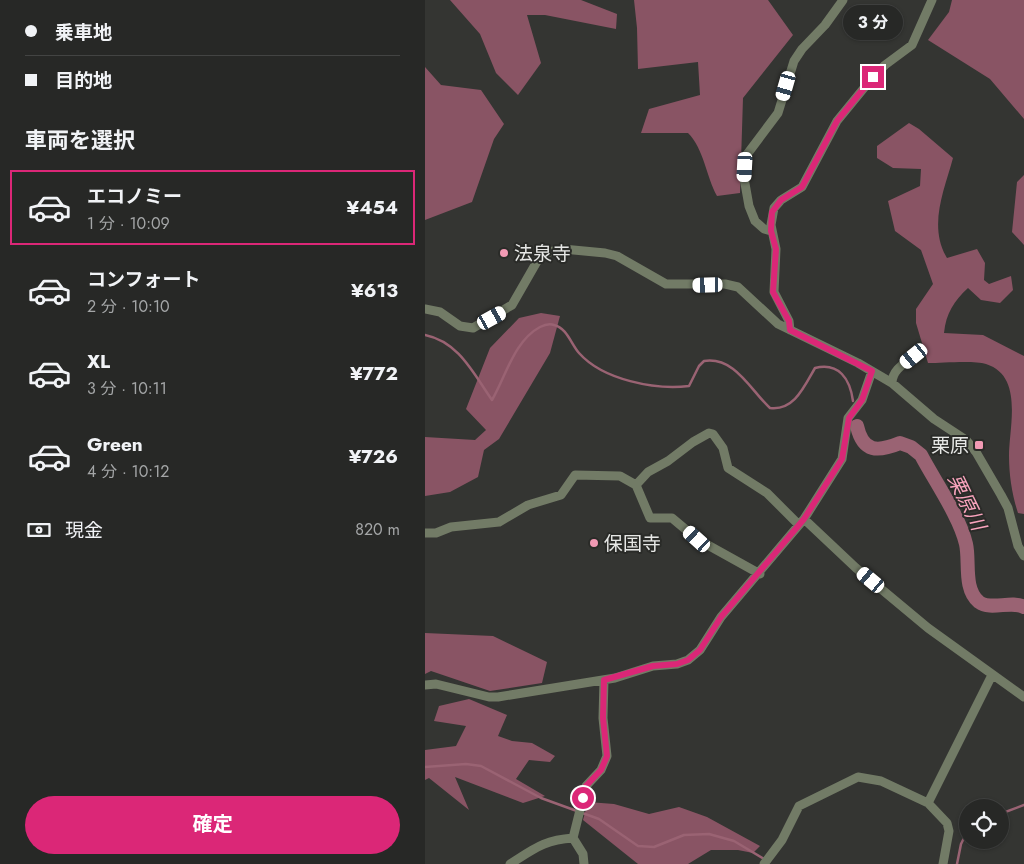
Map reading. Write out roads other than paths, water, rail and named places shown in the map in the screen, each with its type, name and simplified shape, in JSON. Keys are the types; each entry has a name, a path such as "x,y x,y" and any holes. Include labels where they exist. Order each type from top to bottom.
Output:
{"street":[{"path":"771,231 764,229 755,221 752,213 744,178 745,157 778,113 793,61 825,25 843,0"},
{"path":"790,330 789,321 773,292 776,249 771,231 771,217 776,205 802,187 837,121 873,77 885,65 912,45 932,0"},
{"path":"425,309 440,312 460,326 473,328 512,305 539,258 549,252 563,249 617,256 665,284 725,284 738,287 765,313 790,330 892,383 934,419 966,440 974,449 1008,508 1018,546 1024,556"},
{"path":"892,383 892,377 899,368 914,356"},
{"path":"425,685 435,684 494,698 604,680 653,666 677,664 688,660 700,650 721,617 801,522 842,459 849,418 862,400 872,371"},
{"path":"636,485 648,472 668,461 693,442 709,433 713,434 723,448 727,468 767,493 928,628 1024,697"},
{"path":"425,533 436,533 458,526 499,522 527,505 561,495 575,475 620,476 636,485 650,518 672,518 697,539 759,574"},
{"path":"928,803 992,675"},
{"path":"584,864 583,854 573,838 586,786 601,770 607,756 603,718 604,680"},
{"path":"764,864 782,840 799,806 857,777 881,781 928,803 949,826 943,864"},
{"path":"510,864 553,839 573,838"}],"waterway":[{"name":"栗原川","path":"425,335 447,344 456,352 471,369 492,400 511,360 523,341 540,327 550,324 562,329 579,353 589,362 602,370 630,381 661,386 689,386 699,366 704,361 715,361 733,369 770,408 778,408 792,402 807,383 815,368 823,367 837,370 842,374 849,386 853,401"},
{"name":"栗原川","path":"857,426 867,446 878,449 900,443 911,447 921,455 953,511 963,533 967,551 969,582 971,590 979,602 989,606 1019,605 1024,607"},
{"path":"425,767 466,764 481,766 541,798 599,819 638,846 654,847 684,835 709,834 734,841 764,859"},
{"path":"1009,811 1024,805"},
{"path":"957,864 960,849"}],"place":[{"name":"法泉寺","path":"504,253"},
{"name":"栗原","path":"979,445"},
{"name":"保国寺","path":"594,543"}]}
